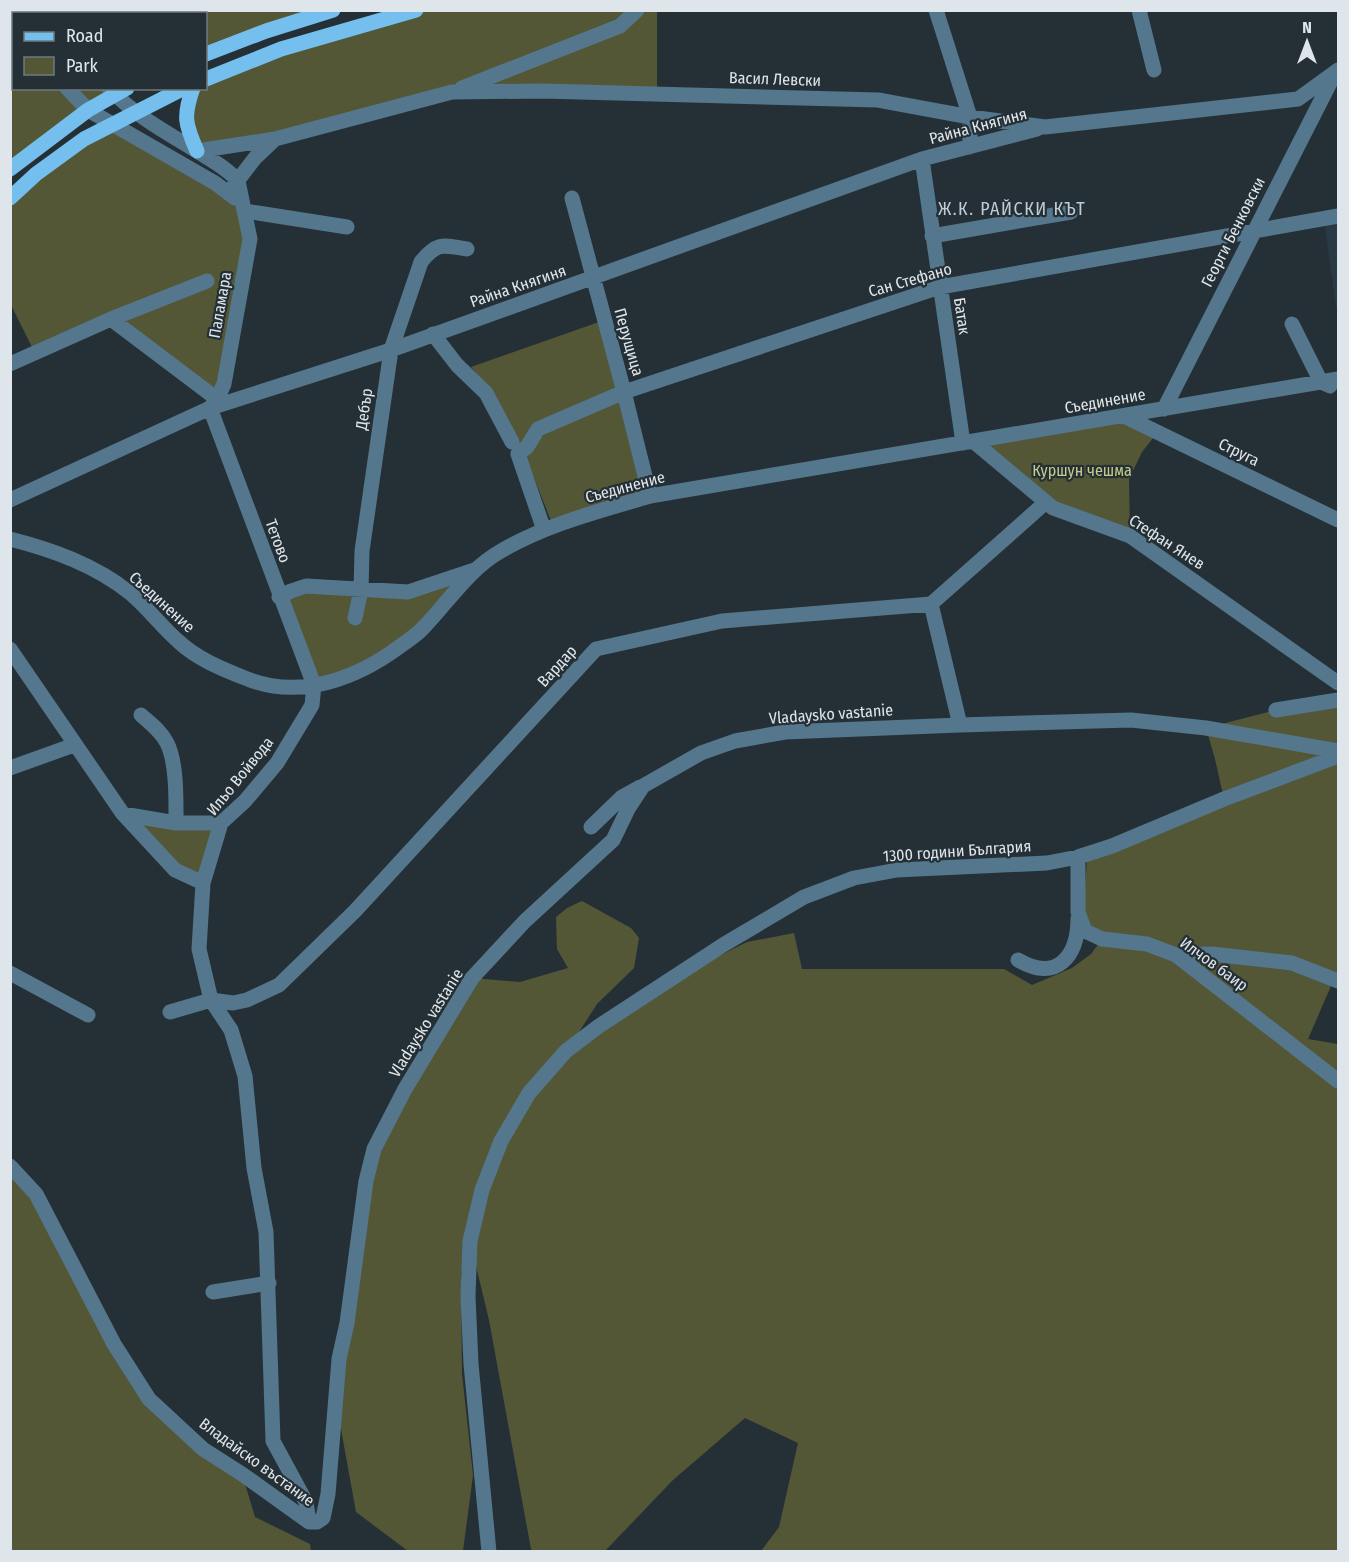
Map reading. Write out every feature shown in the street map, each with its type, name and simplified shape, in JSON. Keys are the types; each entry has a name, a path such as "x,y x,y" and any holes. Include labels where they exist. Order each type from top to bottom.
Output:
{"main road":[{"path":"207,54 266,31 333,10"},
{"path":"207,79 281,50 416,10"},
{"path":"10,169 117,90"},
{"path":"10,198 44,168 84,139 180,90"},
{"path":"192,90 185,110 188,132 197,151"}],"street":[{"path":"452,92 620,26 637,10"},
{"path":"936,10 970,117 970,147"},
{"path":"1139,10 1154,70"},
{"name":"Васил Левски","path":"233,187 255,158 275,139 452,92 543,91 878,100 970,117 1045,127 1298,99 1337,71"},
{"name":"Георги Бенковски","path":"1164,409 1337,71"},
{"path":"69,90 88,110 111,124 215,183 233,187"},
{"path":"117,90 134,113 232,174 233,187 244,208 347,227"},
{"name":"Райна Княгиня","path":"10,500 214,404 391,350 922,159 1045,127"},
{"path":"197,151 275,139"},
{"name":"Батак","path":"922,159 940,287 968,442"},
{"name":"Перущица","path":"572,198 650,496"},
{"name":"Паламара","path":"214,404 224,384 250,239 244,208"},
{"path":"932,236 1071,212"},
{"name":"Сан Стефано","path":"515,448 527,447 538,429 624,392 940,287 1338,216"},
{"name":"Дебър","path":"355,618 361,590 362,551 391,350 421,262 431,250 444,245 467,249"},
{"path":"10,364 111,319 207,281"},
{"path":"111,319 214,404"},
{"path":"1292,324 1321,382 1338,389"},
{"path":"433,334 457,365 486,393 515,448 544,530"},
{"name":"Съединение","path":"10,539 84,563 130,593 180,643 214,666 253,681 277,686 314,686 337,681 378,662 423,629 474,570 501,551 544,530 650,496 1338,379"},
{"name":"Тетово","path":"214,404 279,597 314,686"},
{"name":"Струга","path":"1124,416 1338,520"},
{"name":"Стефан Янев","path":"968,442 1045,503 1130,536 1338,683"},
{"path":"960,724 931,604 1045,503"},
{"path":"279,597 306,586 408,592 474,570"},
{"name":"Вардар","path":"170,1012 211,1000 233,1003 247,1000 279,985 355,911 596,649 722,621 931,604"},
{"path":"10,649 123,814 175,870 203,883"},
{"name":"Ильо Войвода","path":"211,1000 199,949 203,883 221,823 245,801 277,763 312,705 314,686"},
{"path":"1276,710 1338,700"},
{"path":"141,715 158,730 167,743 171,760 177,823"},
{"name":"Vladaysko vastanie","path":"309,1522 317,1522 323,1518 328,1494 339,1359 347,1323 366,1180 374,1149 405,1089 472,978 525,921 614,840 628,809 643,786 701,753 735,741 785,732 960,724 1131,720 1206,728 1338,751"},
{"path":"10,768 74,745"},
{"name":"1300 години България","path":"489,1551 471,1364 468,1296 470,1242 482,1190 501,1141 529,1093 566,1051 599,1026 723,945 804,897 854,878 897,870 1047,863 1078,857 1112,846 1224,799 1338,756"},
{"path":"591,827 622,797 643,786"},
{"path":"123,814 177,823 221,823"},
{"path":"1018,960 1030,968 1048,969 1064,962 1073,948 1078,935 1078,857"},
{"name":"Илчов баир","path":"1078,912 1085,931 1102,939 1147,944 1176,955 1338,1082"},
{"path":"1176,955 1212,954 1292,963 1338,981"},
{"path":"10,974 88,1016"},
{"path":"211,1000 231,1030 245,1076 255,1168 266,1232 273,1441 306,1502 309,1522"},
{"name":"Владайско въстание","path":"10,1166 36,1194 114,1344 149,1399 203,1449 309,1522"},
{"path":"213,1292 269,1283"}],"shaded area":[{"path":"1338,216 1338,307 1336,307 1324,219"}],"green space":[{"path":"10,11 333,11 207,54 207,12 12,12 12,90 126,90 11,169"},
{"path":"416,11 657,11 657,94 452,92 197,151 188,132 193,90 207,90 207,79"},
{"path":"111,124 244,205 250,239 217,399 111,319 35,353 11,305 11,198"},
{"path":"599,322 644,493 553,526 525,455 496,396 471,367"},
{"name":"Куршун чешма","path":"1124,416 1157,433 1142,452 1129,479 1130,536 1075,517 973,441"},
{"path":"474,570 378,662 314,685 279,597 291,591 408,592"},
{"path":"1338,700 1338,981 1334,979 1308,1039 1338,1044 1338,1551 761,1551 779,1527 798,1443 745,1418 673,1480 605,1551 533,1551 489,1320 470,1241 472,1231 461,1274 462,1374 473,1475 463,1551 408,1551 356,1512 335,1396 374,1149 472,978 520,982 568,968 557,949 556,917 567,908 582,901 631,928 639,938 634,968 597,1004 568,1049 719,956 747,942 794,933 802,969 1004,969 1032,985 1072,968 1091,954 1105,935 1087,926 1083,908 1087,861 1224,799 1206,728 1276,710"},
{"path":"123,814 221,823 203,883 175,870"},
{"path":"10,1166 36,1194 149,1399 242,1474 255,1517 310,1544 311,1551 11,1551"}],"district":[{"name":"Ж.К. РАЙСКИ КЪТ","path":"1012,209"}]}
